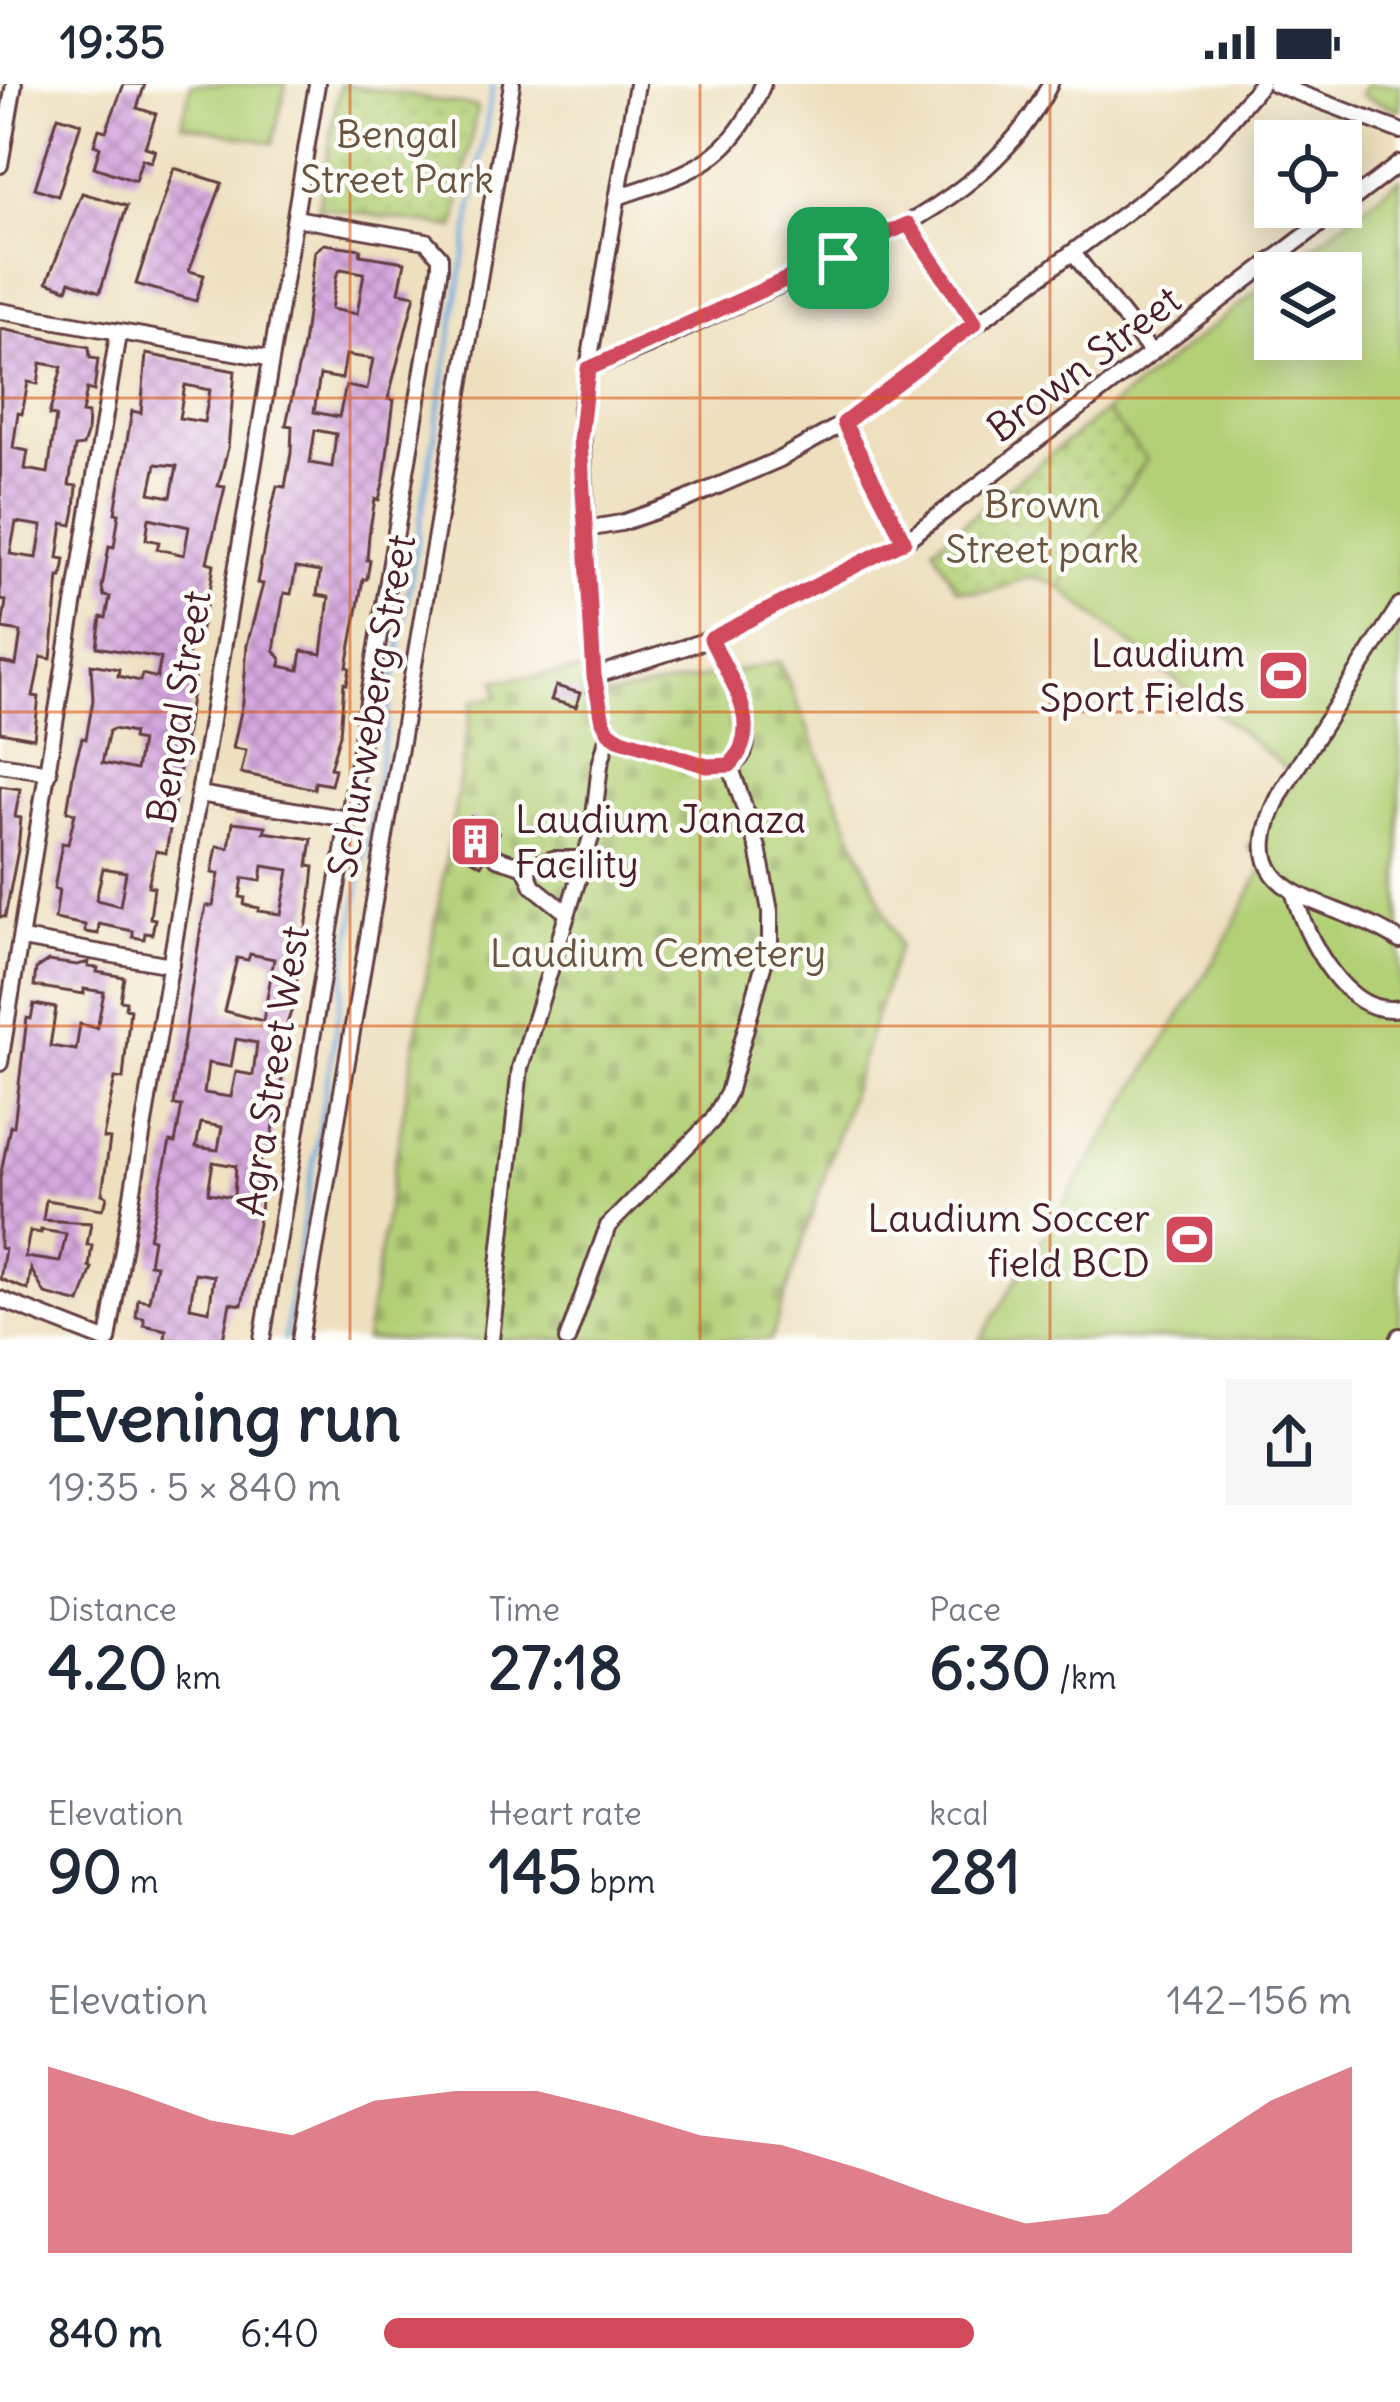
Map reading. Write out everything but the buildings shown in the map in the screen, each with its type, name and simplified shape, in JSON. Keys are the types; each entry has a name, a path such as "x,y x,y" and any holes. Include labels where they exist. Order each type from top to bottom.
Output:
{"street":[{"path":"0,165 5,105 14,84"},
{"name":"Bengal Street","path":"107,1340 317,84"},
{"name":"Schurweberg Street","path":"300,1340 512,84"},
{"path":"491,1340 520,1068 585,859 609,732 594,676 580,440 637,84"},
{"path":"617,197 706,165 736,138 763,84"},
{"path":"588,369 908,224 1006,151 1050,84"},
{"path":"586,529 676,504 780,459 844,423 1194,158 1262,84"},
{"path":"1275,84 1400,131"},
{"name":"Brown Street","path":"594,676 711,639 904,541 1400,163"},
{"name":"Agra Street West","path":"262,1340 440,267 434,247 426,241 296,218"},
{"path":"908,224 975,323"},
{"path":"1073,253 1152,353"},
{"path":"0,311 268,358"},
{"path":"0,1063 118,334"},
{"path":"844,423 904,541"},
{"path":"1400,605 1269,818 1264,839 1266,862 1276,881 1294,894 1353,914 1400,941"},
{"path":"609,732 707,766 730,765 742,751 747,724 711,639"},
{"path":"0,764 49,772"},
{"path":"567,1340 608,1226 712,1121 728,1093 770,941 770,911 758,848 730,765"},
{"path":"199,794 349,819"},
{"path":"497,858 525,868 553,859 585,859"},
{"path":"525,868 532,886 567,913"},
{"path":"1294,894 1306,930 1338,981 1376,1006 1400,1008"},
{"path":"22,939 171,965"},
{"path":"0,1299 107,1340"}],"green space":[{"path":"191,84 286,84 273,143 182,124"},
{"name":"Bengal Street Park","path":"340,84 477,107 455,228 318,207"},
{"path":"1365,84 1400,84 1400,110 1361,96"},
{"name":"Laudium Sport Fields","path":"1400,178 1400,1337 980,1340 1224,944 1265,864 1248,847 1293,774 1060,588 1147,459 1105,411 1254,294 1254,360 1362,360 1362,252 1307,252 1337,228 1362,228 1362,208"},
{"name":"Brown Street park","path":"1105,411 1147,458 1060,588 1028,577 999,589 957,589 933,547"},
{"name":"Laudium Cemetery","path":"780,662 899,945 771,1340 365,1340 473,700 498,697 496,680 585,671 585,701"}],"waterway":[{"path":"284,1340 493,84"}],"place":[{"name":"Laudium Sport Fields","path":"1284,675"},
{"name":"Laudium Janaza Facility","path":"476,841"},
{"name":"Laudium Soccer field BCD","path":"1189,1240"}],"route":[{"path":"908,224 975,323 844,423 904,541 711,639 747,724 742,751 730,765 707,766 618,738 603,721 594,676 580,440 588,369 838,258 908,224"}]}
